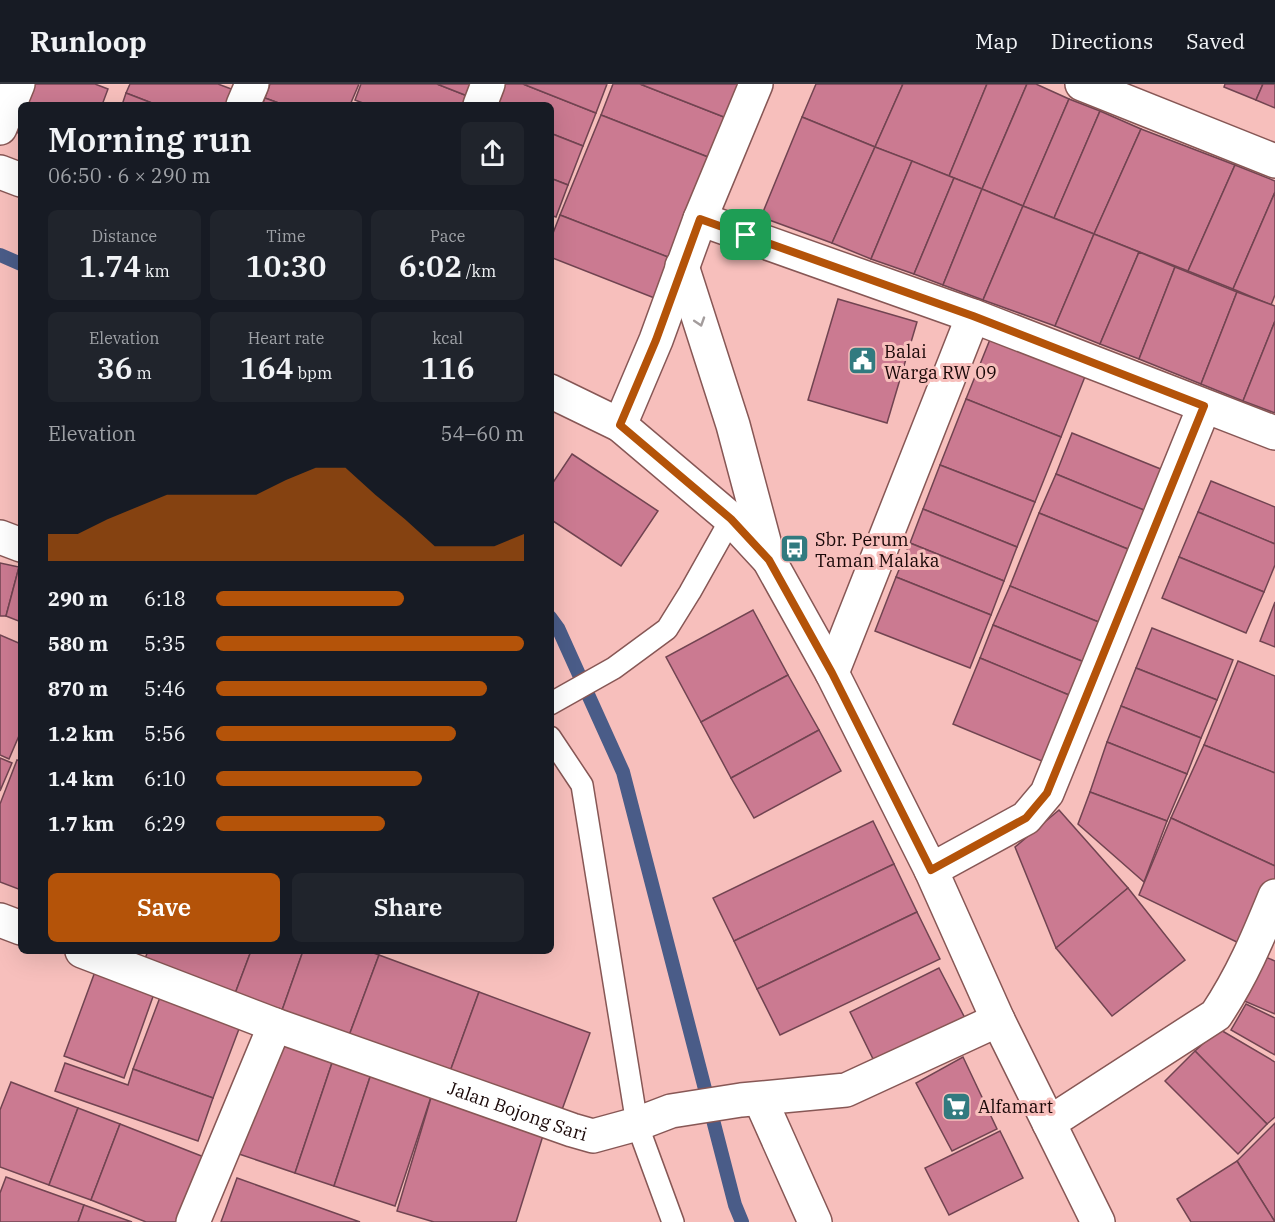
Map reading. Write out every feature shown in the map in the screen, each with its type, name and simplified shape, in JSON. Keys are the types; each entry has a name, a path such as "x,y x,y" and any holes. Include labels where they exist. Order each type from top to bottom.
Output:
{"street":[{"path":"0,128 18,84"},
{"path":"244,102 252,84"},
{"path":"481,102 488,84"},
{"path":"620,425 656,340 700,219 756,84"},
{"path":"1082,84 1275,161"},
{"path":"0,172 18,179"},
{"path":"700,219 973,316 1275,433"},
{"path":"682,266 733,425 769,560"},
{"path":"832,673 973,316"},
{"path":"554,393 620,425 731,519 769,560 832,673 931,870 998,1020 1098,1222"},
{"path":"931,870 1026,818 1047,793 1204,406"},
{"path":"0,537 18,545"},
{"path":"1049,1123 1216,1014 1252,952 1275,896"},
{"path":"0,920 18,927"},
{"name":"Jalan Bojong Sari","path":"90,954 275,1025 593,1136 638,1124 671,1111 846,1090 998,1020"},
{"path":"193,1222 275,1025"},
{"path":"751,1100 815,1222"}],"lane":[{"path":"558,700 614,668 667,629 731,519"},
{"path":"554,742 582,785 638,1124 674,1222"}],"building":[{"path":"27,84 95,84 108,89 103,102 20,102"},
{"path":"130,84 218,84 242,93 239,102 149,102 126,93"},
{"path":"270,84 359,84 351,102 276,102 265,98"},
{"path":"361,84 437,84 470,97 468,102 360,102 355,100"},
{"path":"437,84 475,84 470,97"},
{"path":"504,84 523,84 596,113 583,146 554,135 554,102 497,102"},
{"path":"523,84 607,84 596,113"},
{"path":"613,84 640,84 729,119 713,159 601,115"},
{"path":"640,84 743,84 729,119"},
{"path":"816,84 903,84 875,147 802,117"},
{"path":"903,84 987,84 949,176 875,147"},
{"path":"987,84 1027,84 982,189 949,176"},
{"path":"1027,84 1036,84 1069,99 1023,206 982,189"},
{"path":"1225,84 1263,84 1256,100 1224,87"},
{"path":"1263,84 1275,84 1275,108 1256,100"},
{"path":"126,93 149,102 123,102"},
{"path":"265,98 276,102 263,102"},
{"path":"1069,99 1100,111 1054,218 1023,206"},
{"path":"18,108 18,133 10,130"},
{"path":"1100,111 1141,129 1094,234 1054,218"},
{"path":"601,115 713,159 673,259 560,215"},
{"path":"802,117 875,147 832,243 761,217"},
{"path":"1141,129 1235,165 1188,271 1094,234"},
{"path":"554,135 583,146 568,185 554,180"},
{"path":"875,147 912,161 871,259 832,243"},
{"path":"912,161 954,178 914,274 871,259"},
{"path":"1235,165 1275,181 1275,192 1233,289 1188,271"},
{"path":"954,178 982,189 943,285 914,274"},
{"path":"554,180 568,185 556,217 554,216"},
{"path":"982,189 1023,206 983,300 943,285"},
{"path":"1275,192 1275,295 1271,305 1233,289"},
{"path":"1023,206 1094,234 1055,326 983,300"},
{"path":"560,215 673,259 657,299 554,259 554,231"},
{"path":"1094,234 1139,252 1100,344 1055,326"},
{"path":"1139,252 1175,267 1139,359 1100,344"},
{"path":"1175,267 1237,292 1201,384 1139,359"},
{"path":"1237,292 1275,306 1275,321 1243,401 1201,384"},
{"name":"Balai Warga RW 09","path":"838,299 917,322 887,423 808,400"},
{"path":"1275,321 1275,413 1243,401"},
{"path":"995,327 1090,364 1061,437 966,399"},
{"path":"966,399 1061,437 1035,502 940,465"},
{"path":"1072,433 1173,474 1156,515 1056,474"},
{"path":"572,454 658,511 621,566 554,522 554,481"},
{"path":"940,465 1035,502 1017,547 923,509"},
{"path":"1056,474 1156,515 1140,554 1039,513"},
{"path":"1211,481 1275,507 1275,544 1198,512"},
{"path":"923,509 1017,547 1004,581 910,543"},
{"path":"1198,512 1275,544 1275,565 1264,592 1179,557"},
{"path":"1039,513 1140,554 1111,627 1010,586"},
{"path":"910,543 1004,581 991,615 896,577"},
{"path":"1179,557 1264,592 1246,633 1162,598"},
{"path":"0,563 18,567 18,571 6,616 0,616"},
{"path":"18,571 18,621 6,616"},
{"path":"896,577 991,615 970,668 875,631"},
{"path":"1010,586 1111,627 1094,666 993,625"},
{"path":"1275,602 1275,647 1260,641"},
{"path":"753,610 788,675 701,722 666,657"},
{"path":"993,625 1094,666 1081,700 980,658"},
{"path":"1152,628 1233,660 1217,700 1136,668"},
{"path":"0,635 18,643 18,738 9,759 0,755"},
{"path":"980,658 1081,700 1054,766 953,724"},
{"path":"1238,661 1275,676 1275,773 1204,745"},
{"path":"1136,668 1217,700 1201,738 1121,706"},
{"path":"788,675 819,730 731,778 701,722"},
{"path":"1121,706 1201,738 1187,774 1107,742"},
{"path":"819,730 841,771 754,818 731,778"},
{"path":"1107,742 1187,774 1167,821 1090,792"},
{"path":"1204,745 1275,773 1275,866 1171,818"},
{"path":"0,758 12,763 0,791"},
{"path":"18,760 18,889 0,882 0,804"},
{"path":"1090,792 1167,821 1144,882 1078,824"},
{"path":"1059,810 1128,888 1056,948 1015,847"},
{"path":"1171,818 1275,866 1275,881 1245,946 1139,895"},
{"path":"873,821 894,864 734,941 713,898"},
{"path":"894,864 917,912 757,989 734,941"},
{"path":"1128,888 1185,960 1112,1016 1056,948"},
{"path":"917,912 940,959 780,1035 757,989"},
{"path":"1254,952 1275,961 1275,1014 1235,997"},
{"path":"147,954 250,954 233,999 142,966"},
{"path":"250,954 302,954 280,1016 233,999"},
{"path":"302,954 379,955 347,1041 280,1016"},
{"path":"379,955 479,992 448,1077 347,1041"},
{"path":"939,968 967,1022 877,1067 850,1012"},
{"path":"96,969 155,991 124,1078 64,1056"},
{"path":"162,992 242,1021 213,1098 133,1069"},
{"path":"479,992 590,1033 559,1118 448,1077"},
{"path":"1246,1004 1275,1018 1275,1055 1231,1030"},
{"path":"1219,1029 1275,1062 1275,1117 1267,1124 1195,1051"},
{"path":"278,1039 334,1057 295,1173 239,1154"},
{"path":"1195,1051 1267,1124 1238,1154 1165,1081"},
{"path":"334,1057 372,1071 334,1186 295,1173"},
{"name":"Alfamart","path":"963,1057 997,1129 952,1151 916,1083"},
{"path":"65,1063 128,1085 133,1069 213,1098 198,1141 55,1091"},
{"path":"372,1071 433,1091 395,1206 334,1186"},
{"path":"11,1082 78,1108 49,1185 0,1167 0,1110"},
{"path":"433,1091 546,1126 516,1222 434,1222 397,1211"},
{"path":"78,1108 120,1124 91,1200 49,1185"},
{"path":"1275,1123 1275,1222 1237,1161"},
{"path":"120,1124 209,1159 184,1222 146,1222 91,1200"},
{"path":"1000,1131 1023,1178 949,1215 925,1168"},
{"path":"1237,1161 1275,1222 1191,1222 1177,1199"},
{"path":"6,1177 84,1205 78,1222 0,1222 0,1193"},
{"path":"237,1178 360,1222 221,1222"},
{"path":"84,1205 132,1222 78,1222"}],"waterway":[{"path":"0,255 18,263"},
{"path":"554,622 623,772 735,1205 742,1222"}],"place":[{"name":"Balai Warga RW 09","path":"863,361"},
{"name":"Sbr. Perum Taman Malaka","path":"794,549"},
{"name":"Alfamart","path":"957,1106"}],"route":[{"path":"700,219 746,235 973,316 1204,406 1047,793 1026,818 931,870 832,673 769,560 731,519 620,425 656,340 700,219"}]}
